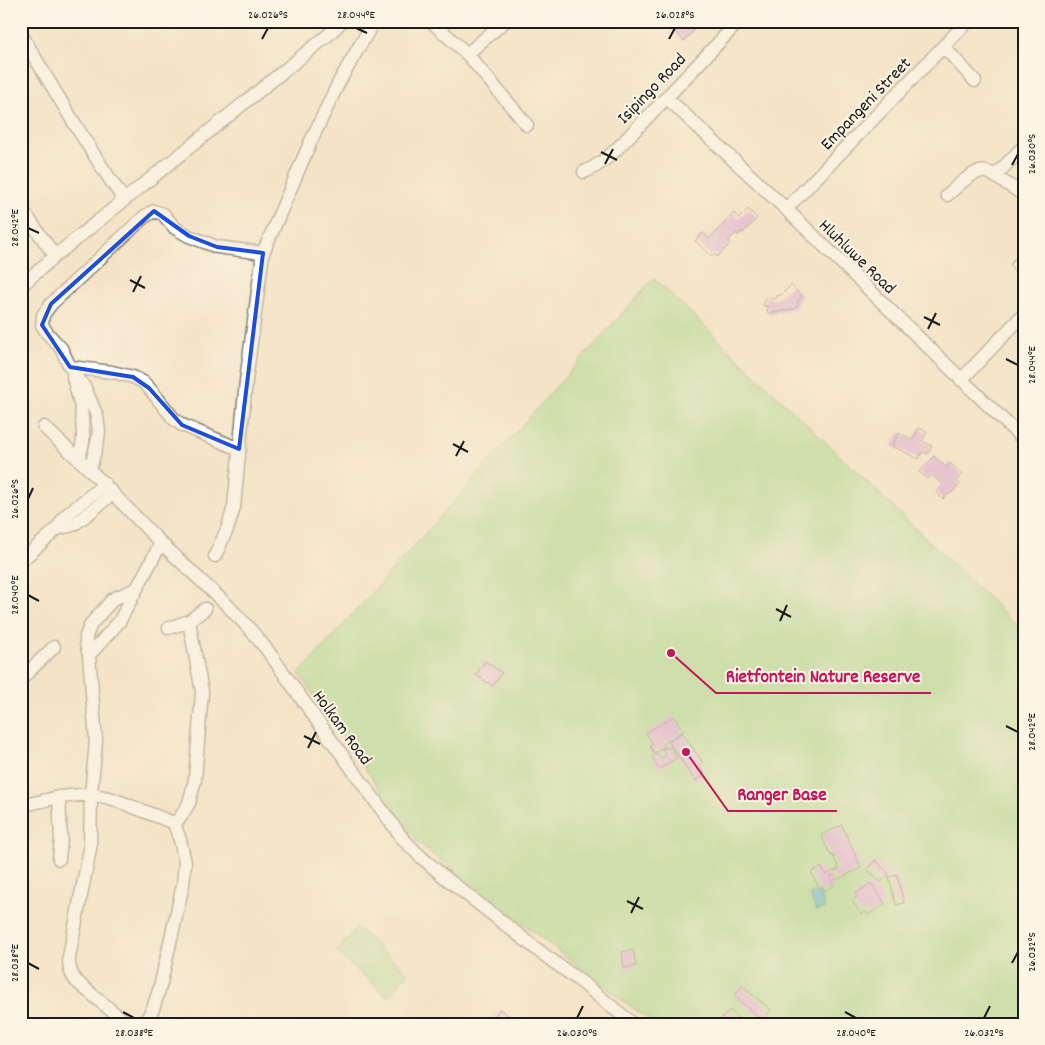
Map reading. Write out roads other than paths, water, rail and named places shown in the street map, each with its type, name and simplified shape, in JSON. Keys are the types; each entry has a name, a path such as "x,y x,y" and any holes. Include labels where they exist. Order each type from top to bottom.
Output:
{"street":[{"path":"21,286 55,256 327,36 342,21"},
{"path":"432,21 467,54 526,125"},
{"path":"467,54 505,21"},
{"name":"Isipingo Road","path":"584,172 591,169 615,150 667,98 738,21"},
{"name":"Empangeni Street","path":"786,209 968,21"},
{"path":"215,556 234,507 246,381 263,253 310,143 335,91 370,28"},
{"path":"21,34 98,161 124,200"},
{"path":"944,46 975,81"},
{"name":"Hluhluwe Road","path":"667,98 786,209 1024,440"},
{"path":"995,176 1024,146"},
{"path":"947,195 972,175 979,171 985,171 1024,195"},
{"path":"21,208 55,256"},
{"path":"78,458 84,442 79,399 70,367 61,348 42,325 43,315 51,304 144,217 154,211 163,214 176,228 188,236 217,246 263,253"},
{"path":"961,380 1024,314"},
{"path":"70,367 112,372 133,377 150,388 174,419 182,425 239,450"},
{"path":"70,367 85,388 98,416 98,439 92,462 88,468"},
{"name":"Holkam Road","path":"44,427 78,458 161,543 228,606 258,639 403,840 442,875 633,1024"},
{"path":"57,529 73,525 81,520 91,520 112,492"},
{"path":"21,561 57,529 65,516 112,492"},
{"path":"89,655 120,622 161,543"},
{"path":"131,1024 76,981 71,974 69,957 90,849 91,794 96,741 86,636 91,624 113,599 136,589"},
{"path":"169,628 190,621 204,609"},
{"path":"174,823 180,818 190,803 195,780 202,692 190,621"},
{"path":"21,679 54,647"},
{"path":"21,806 59,797 91,794 113,799 174,823 185,862 183,885 160,987 152,1009 145,1022 141,1024"},
{"path":"59,797 61,839 59,860"}],"water":[{"path":"819,891 825,908 816,911 810,895"}],"place":[{"name":"Rietfontein Nature Reserve","path":"671,653"},
{"name":"Ranger Base","path":"686,752"}]}
